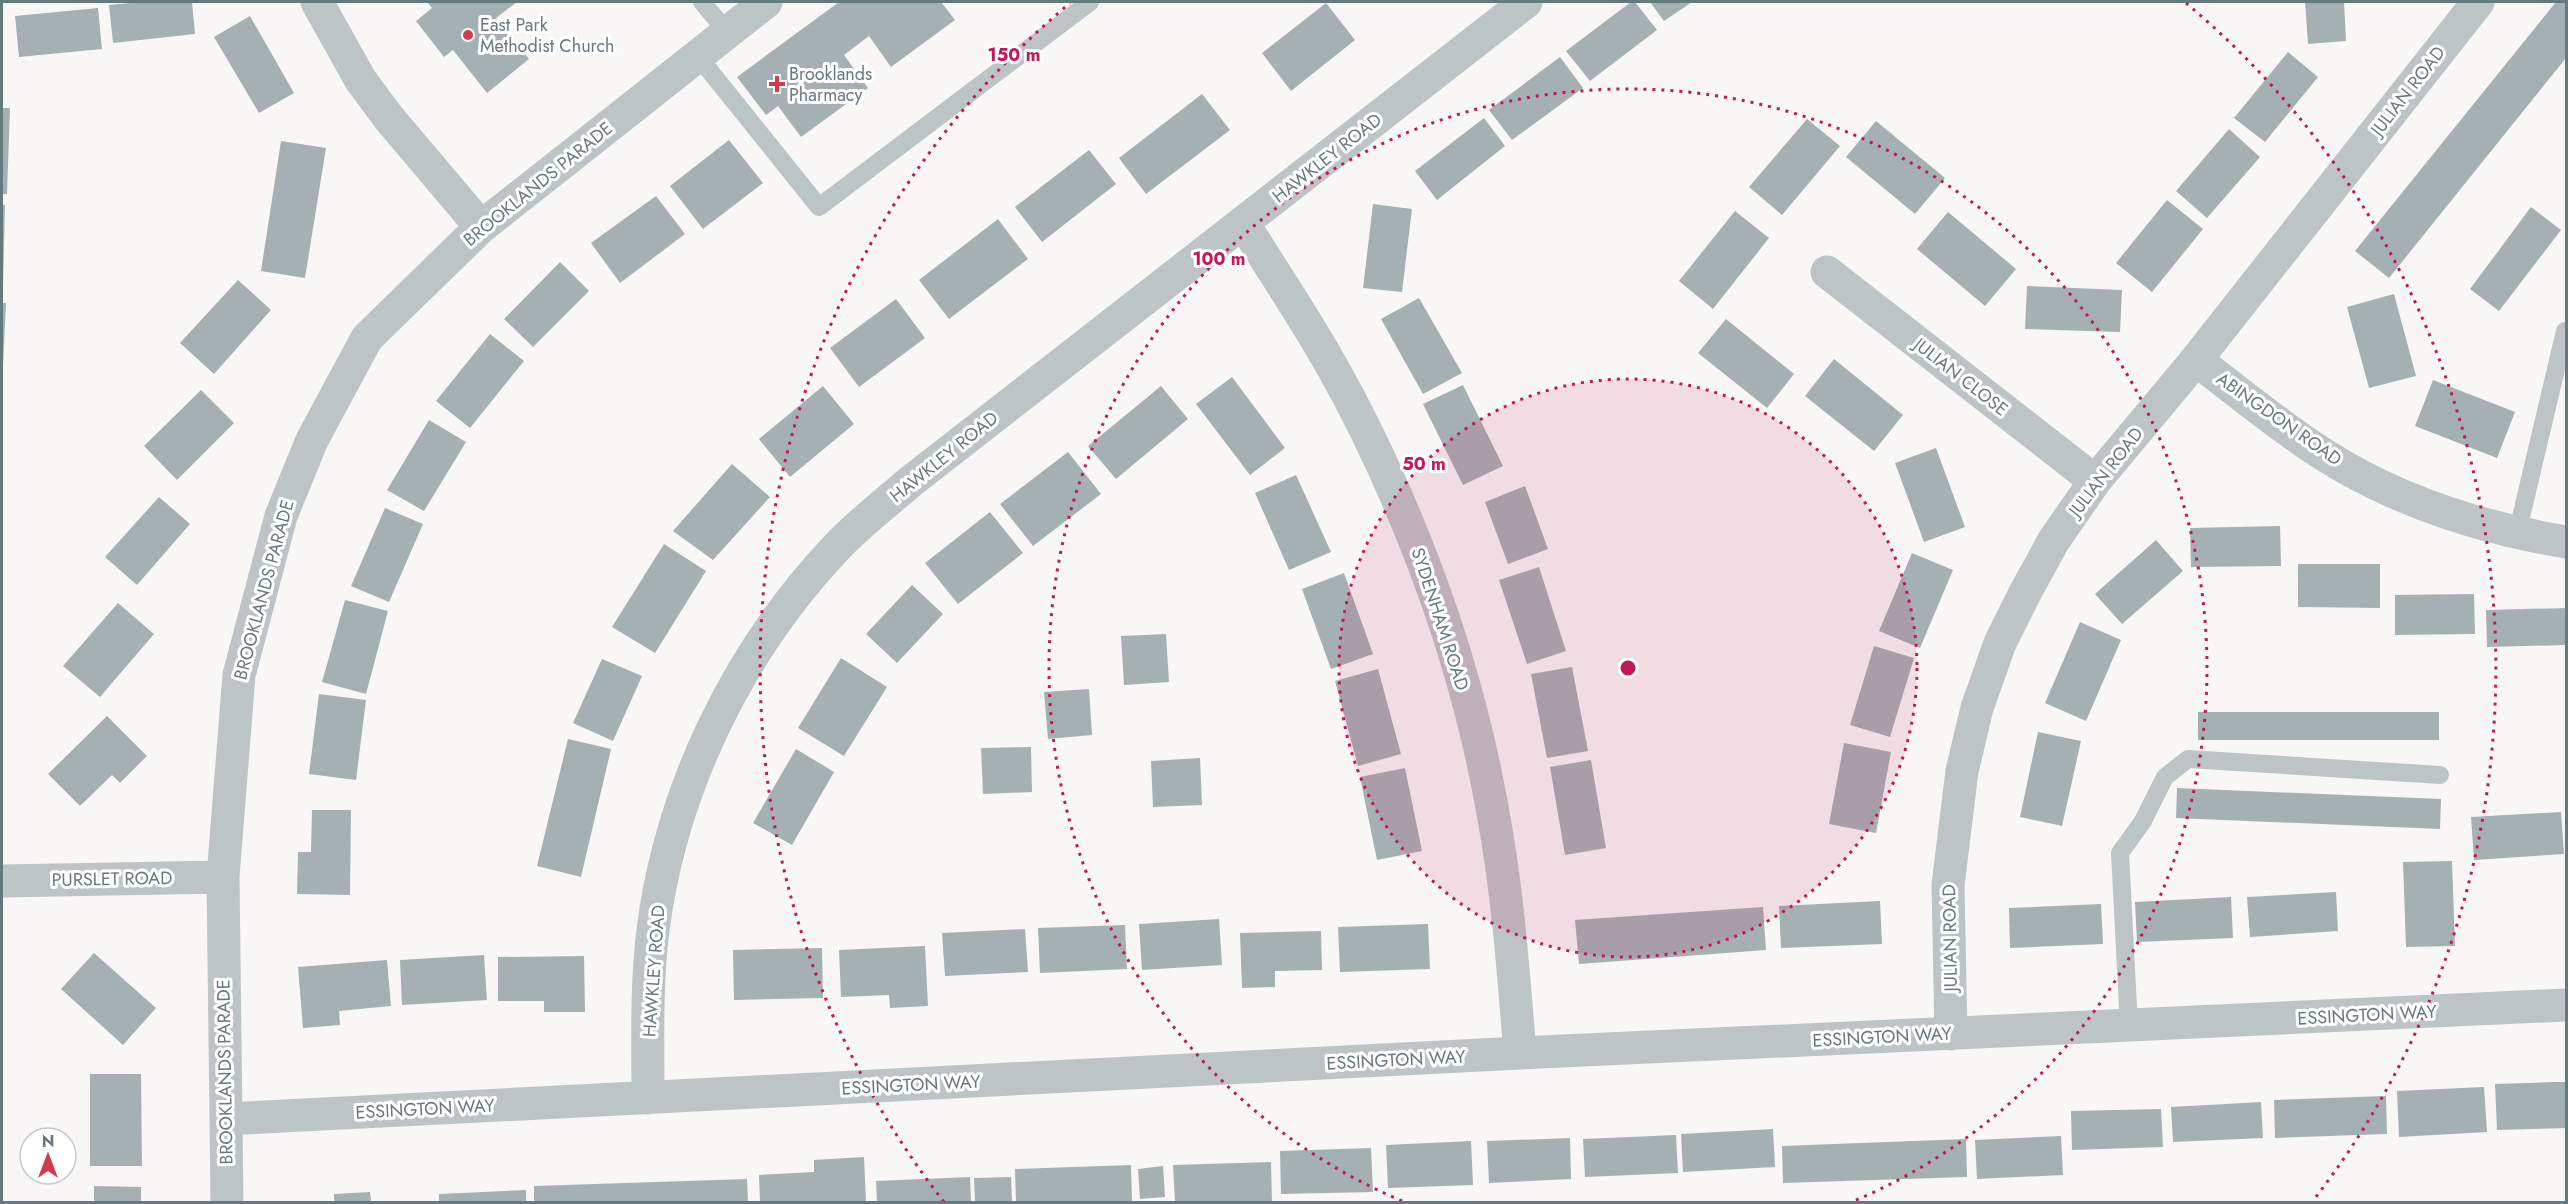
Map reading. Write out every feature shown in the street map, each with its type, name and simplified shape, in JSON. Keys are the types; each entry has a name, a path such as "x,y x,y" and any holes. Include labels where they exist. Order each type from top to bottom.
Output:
{"street":[{"path":"317,2 360,79 388,117 481,227"},
{"name":"BROOKLANDS PARADE","path":"227,1203 223,877 239,675 281,516 312,440 367,338 481,227 766,2"},
{"name":"HAWKLEY ROAD","path":"648,1098 648,1000 651,953 653,929 665,866 685,797 713,727 745,667 788,606 835,548 910,482 1526,2"},
{"name":"JULIAN ROAD","path":"1951,1034 1948,885 1962,771 1977,708 2000,644 2026,591 2054,540 2095,481 2196,360 2478,2"},
{"name":"SYDENHAM ROAD","path":"1244,224 1330,363 1378,457 1414,539 1446,629 1479,751 1497,836 1511,940 1520,1053"},
{"name":"JULIAN CLOSE","path":"1827,273 2095,481"},
{"name":"ABINGDON ROAD","path":"2196,360 2326,456 2386,488 2457,518 2517,534 2566,542"},
{"name":"PURSLET ROAD","path":"2,881 223,877"},
{"name":"ESSINGTON WAY","path":"226,1119 1520,1053 2566,1005"}],"lane":[{"path":"702,2 727,32"},
{"path":"697,55 819,207 1090,2"},
{"path":"2517,534 2565,331"},
{"path":"2128,1026 2120,854 2143,821 2165,777 2188,759 2440,775"}],"building":[{"path":"141,2 192,2 195,34 113,43 109,5"},
{"name":"East Park Methodist Church","path":"427,2 517,2 496,18 529,59 487,93 453,50 444,57 416,21 432,8"},
{"path":"839,2 941,2 955,20 891,67 869,36 844,55 868,88 801,137 778,106 766,115 737,77"},
{"path":"1631,2 1635,2 1657,30 1590,81 1566,51"},
{"path":"1650,2 1692,2 1664,21"},
{"path":"2305,2 2344,2 2346,41 2308,44"},
{"path":"2556,2 2566,2 2566,58 2389,278 2355,251"},
{"path":"1326,3 1355,40 1291,91 1262,53"},
{"path":"98,8 102,49 19,57 15,16"},
{"path":"250,16 294,93 259,113 214,37"},
{"path":"2288,52 2318,77 2265,142 2234,118"},
{"path":"1560,57 1583,88 1512,140 1489,110"},
{"path":"1202,94 1230,130 1146,194 1119,158"},
{"path":"2,108 10,108 7,194 2,194"},
{"path":"1484,118 1505,146 1437,200 1415,171"},
{"path":"1807,119 1840,146 1782,215 1749,187"},
{"path":"1876,121 1945,178 1915,214 1846,157"},
{"path":"2229,129 2260,157 2207,218 2176,191"},
{"path":"729,140 763,183 703,229 670,186"},
{"path":"281,141 326,148 305,278 261,271"},
{"path":"1089,150 1116,184 1042,242 1015,207"},
{"path":"656,196 685,234 620,283 591,243"},
{"path":"2167,200 2203,229 2152,292 2116,263"},
{"path":"1373,204 1412,209 1402,292 1363,288"},
{"path":"2,205 5,205 3,289 2,289"},
{"path":"2531,207 2561,230 2499,311 2470,289"},
{"path":"1735,211 1769,238 1713,309 1679,281"},
{"path":"1948,212 2016,269 1985,306 1917,249"},
{"path":"998,219 1028,259 949,319 919,280"},
{"path":"560,262 589,291 533,347 504,319"},
{"path":"238,280 271,310 214,374 180,343"},
{"path":"2027,286 2122,290 2120,332 2025,329"},
{"path":"2394,294 2416,376 2369,388 2347,307"},
{"path":"1419,298 1462,373 1423,394 1381,319"},
{"path":"896,299 925,338 859,387 830,348"},
{"path":"2,303 6,303 3,367 2,367"},
{"path":"1726,319 1794,374 1767,408 1698,353"},
{"path":"490,334 524,361 470,428 436,401"},
{"path":"1834,359 1903,415 1874,451 1805,396"},
{"path":"1232,377 1285,448 1250,475 1196,404"},
{"path":"2433,380 2515,412 2497,458 2415,426"},
{"path":"1463,385 1503,466 1463,485 1423,404"},
{"path":"823,386 854,424 790,477 759,439"},
{"path":"1161,386 1188,419 1116,479 1088,446"},
{"path":"201,390 234,423 177,480 144,446"},
{"path":"429,420 466,442 424,511 387,490"},
{"path":"1936,448 1965,527 1924,542 1895,463"},
{"path":"1068,452 1101,494 1033,546 1000,504"},
{"path":"732,464 770,497 713,560 673,531"},
{"path":"1296,475 1331,552 1289,570 1255,493"},
{"path":"1525,486 1548,549 1508,564 1485,502"},
{"path":"159,497 190,524 137,585 105,557"},
{"path":"385,508 423,524 389,602 351,586"},
{"path":"990,512 1023,553 958,604 925,563"},
{"path":"2280,526 2281,566 2191,567 2190,528"},
{"path":"2156,540 2183,571 2122,624 2095,594"},
{"path":"664,544 706,571 655,653 612,627"},
{"path":"1912,553 1953,570 1920,648 1879,631"},
{"path":"2298,564 2380,564 2380,608 2298,607"},
{"path":"1539,567 1566,651 1527,664 1499,580"},
{"path":"1344,573 1373,654 1331,669 1302,589"},
{"path":"912,585 943,614 897,663 866,634"},
{"path":"2474,594 2475,634 2395,635 2395,595"},
{"path":"345,600 388,611 366,694 322,682"},
{"path":"118,603 154,634 100,697 63,666"},
{"path":"2566,608 2566,645 2487,647 2486,610"},
{"path":"2080,622 2121,640 2086,721 2045,703"},
{"path":"1166,634 1169,682 1124,685 1121,636"},
{"path":"1874,646 1914,658 1890,737 1850,725"},
{"path":"841,658 887,687 844,756 798,728"},
{"path":"602,659 642,676 613,741 573,723"},
{"path":"1572,667 1588,751 1547,758 1531,674"},
{"path":"1378,669 1401,754 1358,766 1335,681"},
{"path":"1089,689 1092,735 1048,739 1044,692"},
{"path":"319,694 366,700 356,780 309,774"},
{"path":"2198,712 2439,712 2439,740 2198,740"},
{"path":"107,716 147,756 120,783 112,775 80,806 48,774"},
{"path":"2038,732 2081,741 2062,826 2020,817"},
{"path":"568,739 611,749 581,877 537,866"},
{"path":"1844,743 1891,752 1876,833 1829,824"},
{"path":"1031,747 1032,792 983,794 981,748"},
{"path":"796,749 834,772 792,845 753,823"},
{"path":"1200,758 1202,805 1153,807 1151,761"},
{"path":"1591,760 1606,848 1565,855 1550,767"},
{"path":"1405,768 1422,851 1377,860 1360,777"},
{"path":"2177,788 2441,799 2440,829 2176,818"},
{"path":"312,810 351,810 350,895 297,894 298,852 311,852"},
{"path":"2561,812 2564,854 2474,860 2471,817"},
{"path":"2452,861 2455,946 2406,947 2403,862"},
{"path":"2336,892 2338,931 2250,937 2247,897"},
{"path":"2231,897 2233,938 2137,942 2135,902"},
{"path":"1880,901 1882,944 1781,948 1779,906"},
{"path":"2101,904 2103,944 2010,948 2009,908"},
{"path":"1763,907 1766,950 1579,964 1575,920"},
{"path":"1219,919 1222,965 1142,970 1139,924"},
{"path":"1428,924 1430,969 1340,972 1338,927"},
{"path":"1125,925 1127,969 1040,973 1038,928"},
{"path":"1025,929 1028,972 945,976 942,933"},
{"path":"1321,931 1322,970 1275,971 1275,987 1242,988 1240,933"},
{"path":"925,946 928,1006 890,1008 889,995 841,997 839,950"},
{"path":"822,948 823,998 734,1000 733,950"},
{"path":"94,953 156,1008 123,1045 61,989"},
{"path":"484,955 487,1000 402,1005 400,960"},
{"path":"584,956 585,1012 544,1012 544,1001 498,1001 498,957"},
{"path":"387,960 391,1006 339,1011 340,1025 303,1028 298,967"},
{"path":"90,1074 141,1074 142,1166 90,1166"},
{"path":"2566,1082 2566,1128 2497,1130 2495,1084"},
{"path":"2484,1087 2487,1132 2399,1137 2397,1091"},
{"path":"2386,1096 2387,1134 2275,1138 2274,1100"},
{"path":"2261,1102 2263,1138 2173,1142 2171,1107"},
{"path":"2161,1109 2163,1147 2072,1150 2071,1111"},
{"path":"1773,1129 1775,1167 1683,1172 1681,1134"},
{"path":"1676,1135 1678,1173 1585,1177 1583,1139"},
{"path":"2061,1136 2063,1175 1977,1179 1975,1140"},
{"path":"1570,1138 1571,1179 1489,1183 1487,1141"},
{"path":"1966,1139 1967,1177 1783,1183 1782,1146"},
{"path":"1471,1141 1473,1185 1388,1188 1386,1145"},
{"path":"1371,1148 1373,1192 1281,1194 1280,1151"},
{"path":"864,1157 866,1202 760,1202 759,1175 814,1172 814,1160"},
{"path":"1271,1162 1272,1202 1175,1202 1173,1165"},
{"path":"1131,1165 1132,1202 1016,1202 1015,1169"},
{"path":"1163,1166 1165,1197 1140,1199 1138,1169"},
{"path":"970,1177 971,1202 877,1202 876,1181"},
{"path":"1011,1177 1012,1202 975,1202 974,1178"},
{"path":"747,1179 748,1202 534,1202 534,1186"},
{"path":"94,1186 141,1187 141,1202 94,1202"},
{"path":"526,1190 526,1202 439,1202 439,1194"},
{"path":"370,1192 371,1202 334,1202 334,1194"}],"place":[{"name":"East Park Methodist Church","path":"468,35"},
{"name":"Brooklands Pharmacy","path":"777,84"}]}
